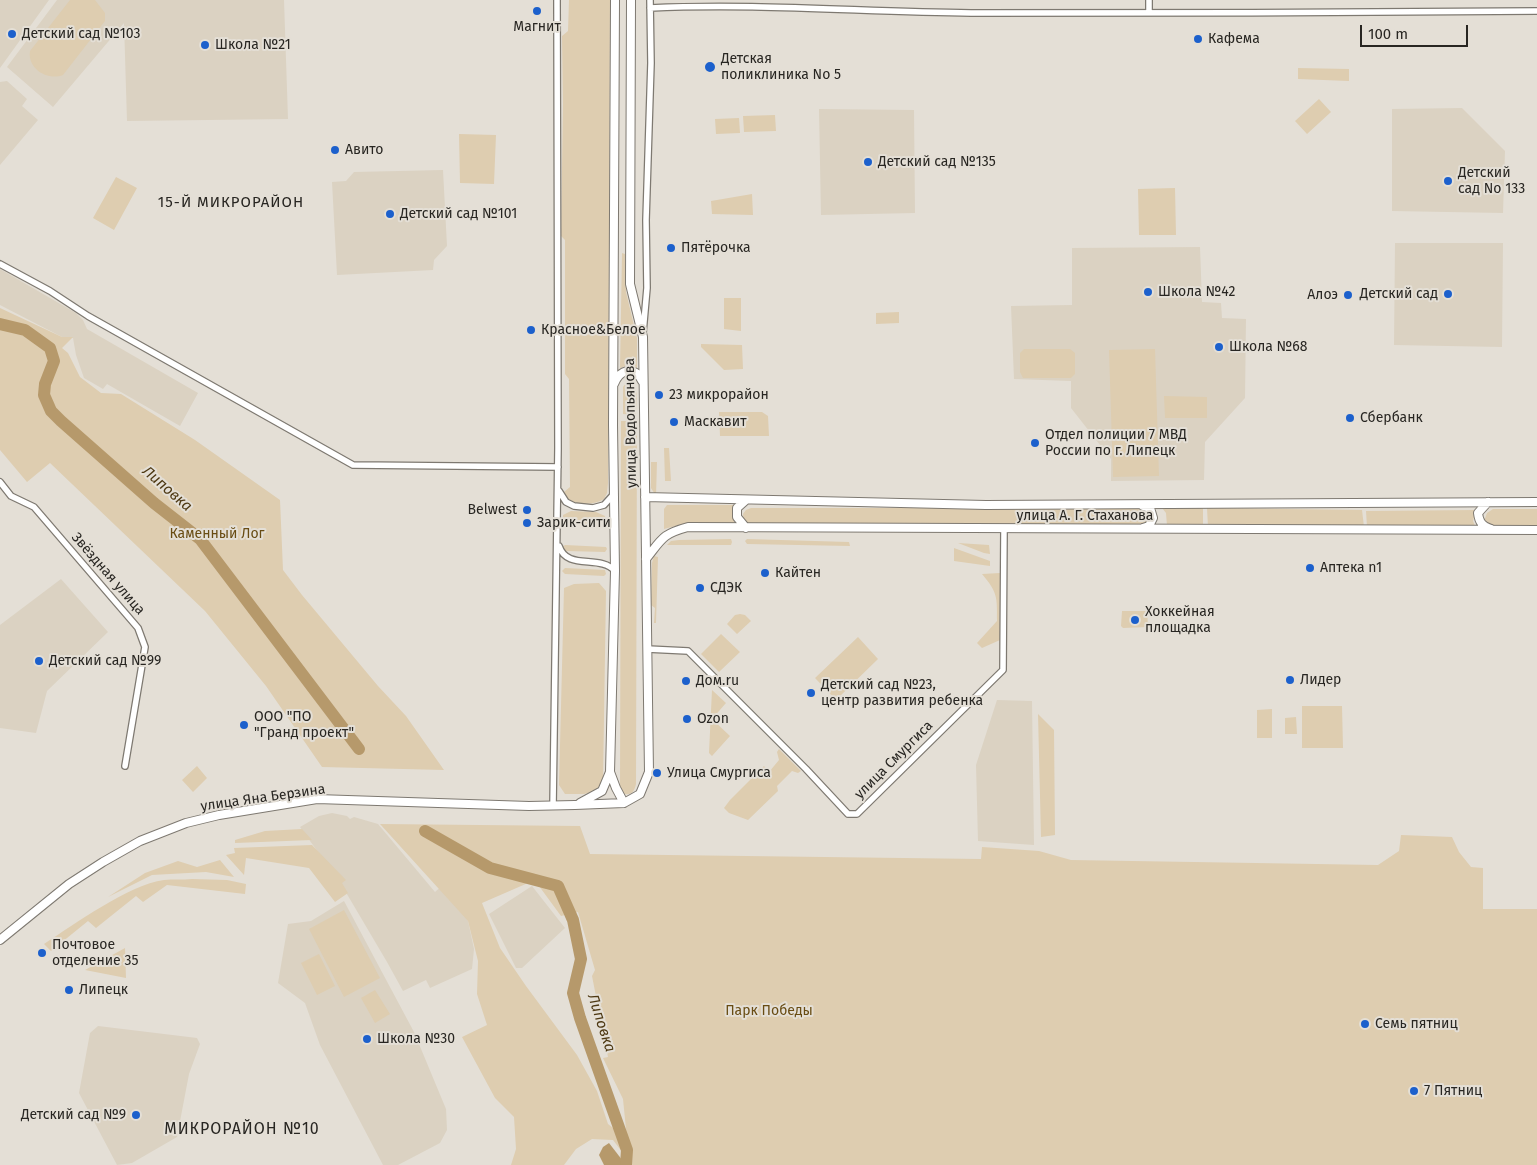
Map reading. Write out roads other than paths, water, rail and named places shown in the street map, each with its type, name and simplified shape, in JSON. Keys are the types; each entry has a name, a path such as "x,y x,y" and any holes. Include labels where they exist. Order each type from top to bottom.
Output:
{"main road":[{"name":"улица Водопьянова","path":"575,806 602,791 610,772 615,571 613,386 615,0"},
{"name":"улица Водопьянова","path":"610,772 624,803 640,794 649,772 643,337 630,284 630,0"},
{"path":"613,386 619,374 631,370 640,376 643,383"},
{"name":"улица А. Г. Стаханова","path":"645,497 986,505 1537,502"},
{"path":"746,500 737,508 737,517 746,528"},
{"path":"1488,502 1478,513 1479,520 1483,526 1492,530"},
{"path":"1136,529 1149,526 1153,518 1150,508 1137,504"},
{"name":"улица А. Г. Стаханова","path":"646,559 662,538 670,532 688,527 1537,530"},
{"name":"улица Яна Берзина","path":"0,940 69,884 103,862 140,842 186,822 317,800 553,806 624,803"}],"street":[{"path":"553,806 558,539 558,0"},
{"path":"643,337 647,288 646,218 651,63 650,0"},
{"path":"1148,13 1149,0"},
{"path":"650,8 774,8 891,12 1148,13 1537,11"},
{"path":"0,264 50,291 88,316 353,465 558,467"},
{"name":"Звёздная улица","path":"0,482 11,496 34,507 138,628 145,646 126,766"},
{"path":"558,489 566,502 574,506 593,508 604,505 614,494"},
{"name":"улица Смургиса","path":"647,649 688,651 848,814 857,814 1003,670 1004,528"},
{"path":"558,539 562,554 571,560 595,562 612,568 615,571"}],"waterway":[{"name":"Липовка","path":"0,324 25,330 50,348 54,361 45,384 44,395 51,411 154,503 200,539 359,749"},
{"name":"Липовка","path":"425,831 490,868 558,886 573,920 581,959 573,993 580,1018 627,1150 626,1165"}],"place":[{"name":"Магнит","path":"537,11"},
{"name":"Детский сад №103","path":"12,34"},
{"name":"Кафема","path":"1198,39"},
{"name":"Школа №21","path":"205,45"},
{"name":"Детская поликлиника No 5","path":"710,67"},
{"name":"Авито","path":"335,150"},
{"name":"Детский сад №135","path":"868,162"},
{"name":"Детский сад No 133","path":"1448,181"},
{"name":"Детский сад №101","path":"390,214"},
{"name":"Пятёрочка","path":"671,248"},
{"name":"Школа №42","path":"1148,292"},
{"name":"Детский сад","path":"1448,294"},
{"name":"Алоэ","path":"1348,295"},
{"name":"Красное&Белое","path":"531,330"},
{"name":"Школа №68","path":"1219,347"},
{"name":"23 микрорайон","path":"659,395"},
{"name":"Сбербанк","path":"1350,418"},
{"name":"Маскавит","path":"674,422"},
{"name":"Отдел полиции 7 МВД России по г. Липецк","path":"1035,443"},
{"name":"Belwest","path":"527,510"},
{"name":"Зарик-сити","path":"527,523"},
{"name":"Аптека n1","path":"1310,568"},
{"name":"Кайтен","path":"765,573"},
{"name":"СДЭК","path":"700,588"},
{"name":"Хоккейная площадка","path":"1135,620"},
{"name":"Детский сад №99","path":"39,661"},
{"name":"Лидер","path":"1290,680"},
{"name":"Дом.ru","path":"686,681"},
{"name":"Детский сад №23, центр развития ребенка","path":"811,693"},
{"name":"Ozon","path":"687,719"},
{"name":"ООО \"ПО \"Гранд проект\"","path":"244,725"},
{"name":"Улица Смургиса","path":"657,773"},
{"name":"Почтовое отделение 35","path":"42,953"},
{"name":"Липецк","path":"69,990"},
{"name":"Семь пятниц","path":"1365,1024"},
{"name":"Школа №30","path":"367,1039"},
{"name":"7 Пятниц","path":"1414,1091"},
{"name":"Детский сад №9","path":"136,1115"}],"district":[{"name":"15-Й МИКРОРАЙОН","path":"231,203"},
{"name":"МИКРОРАЙОН №10","path":"242,1130"}],"park label":[{"name":"Каменный Лог","path":"217,534"},
{"name":"Парк Победы","path":"769,1011"}]}
